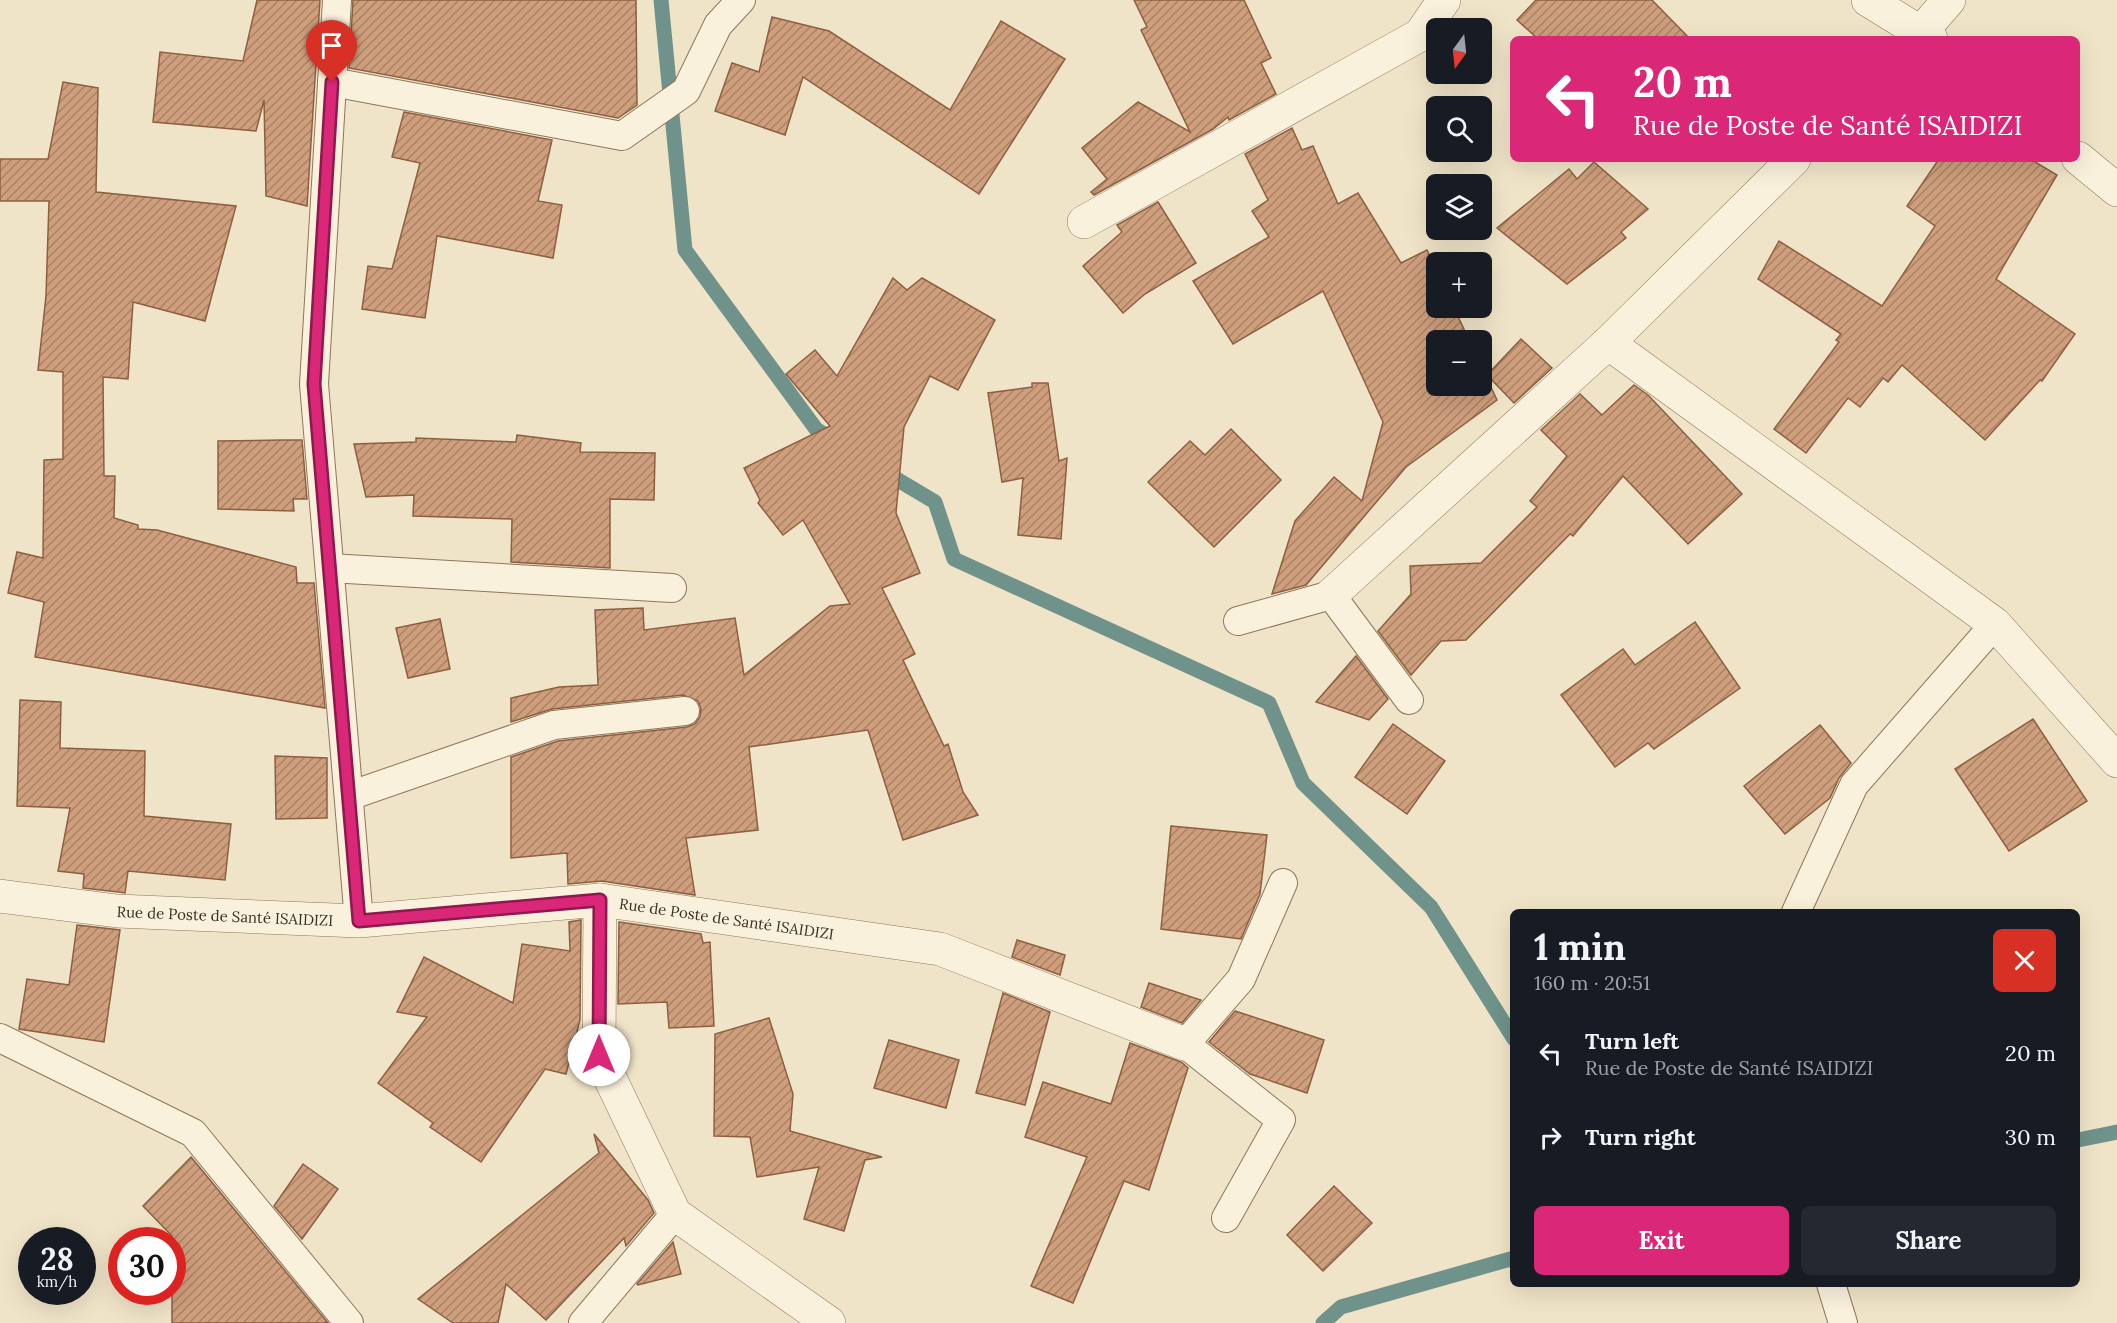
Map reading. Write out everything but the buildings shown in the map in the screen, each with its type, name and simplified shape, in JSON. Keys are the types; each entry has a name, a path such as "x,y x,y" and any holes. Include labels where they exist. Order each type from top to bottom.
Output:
{"street":[{"path":"1084,222 1420,35 1444,0"},
{"path":"1868,0 1922,36"},
{"path":"1924,36 1949,0"},
{"path":"2080,160 2117,190"},
{"path":"1331,595 1608,343 1791,162"},
{"path":"1608,343 1995,624 2117,760"},
{"name":"Rue de Poste de Santé ISAIDIZI","path":"0,896 117,911 359,921 600,900 940,949 1185,1044"},
{"path":"600,900 599,1055 675,1214 829,1323"}],"lane":[{"path":"338,0 314,384 359,921"},
{"path":"332,82 622,136 687,91 718,25 741,0"},
{"path":"330,568 672,588"},
{"path":"1238,621 1331,595 1409,700"},
{"path":"1797,909 1854,784 1995,624"},
{"path":"349,796 554,725 685,711"},
{"path":"1226,1218 1281,1120 1185,1044 1241,979 1283,883"},
{"path":"0,1038 193,1132 349,1323"},
{"path":"583,1323 675,1214"},
{"path":"1832,1287 1843,1323"}],"waterway":[{"path":"661,0 685,250 816,429 835,441"},
{"path":"883,471 935,502 954,559 1269,703 1303,783 1431,907 1510,1033"},
{"path":"2080,1140 2117,1132"},
{"path":"1323,1323 1341,1307 1510,1259"}],"route":[{"path":"332,82 314,384 359,921 600,900 599,1055"}]}
